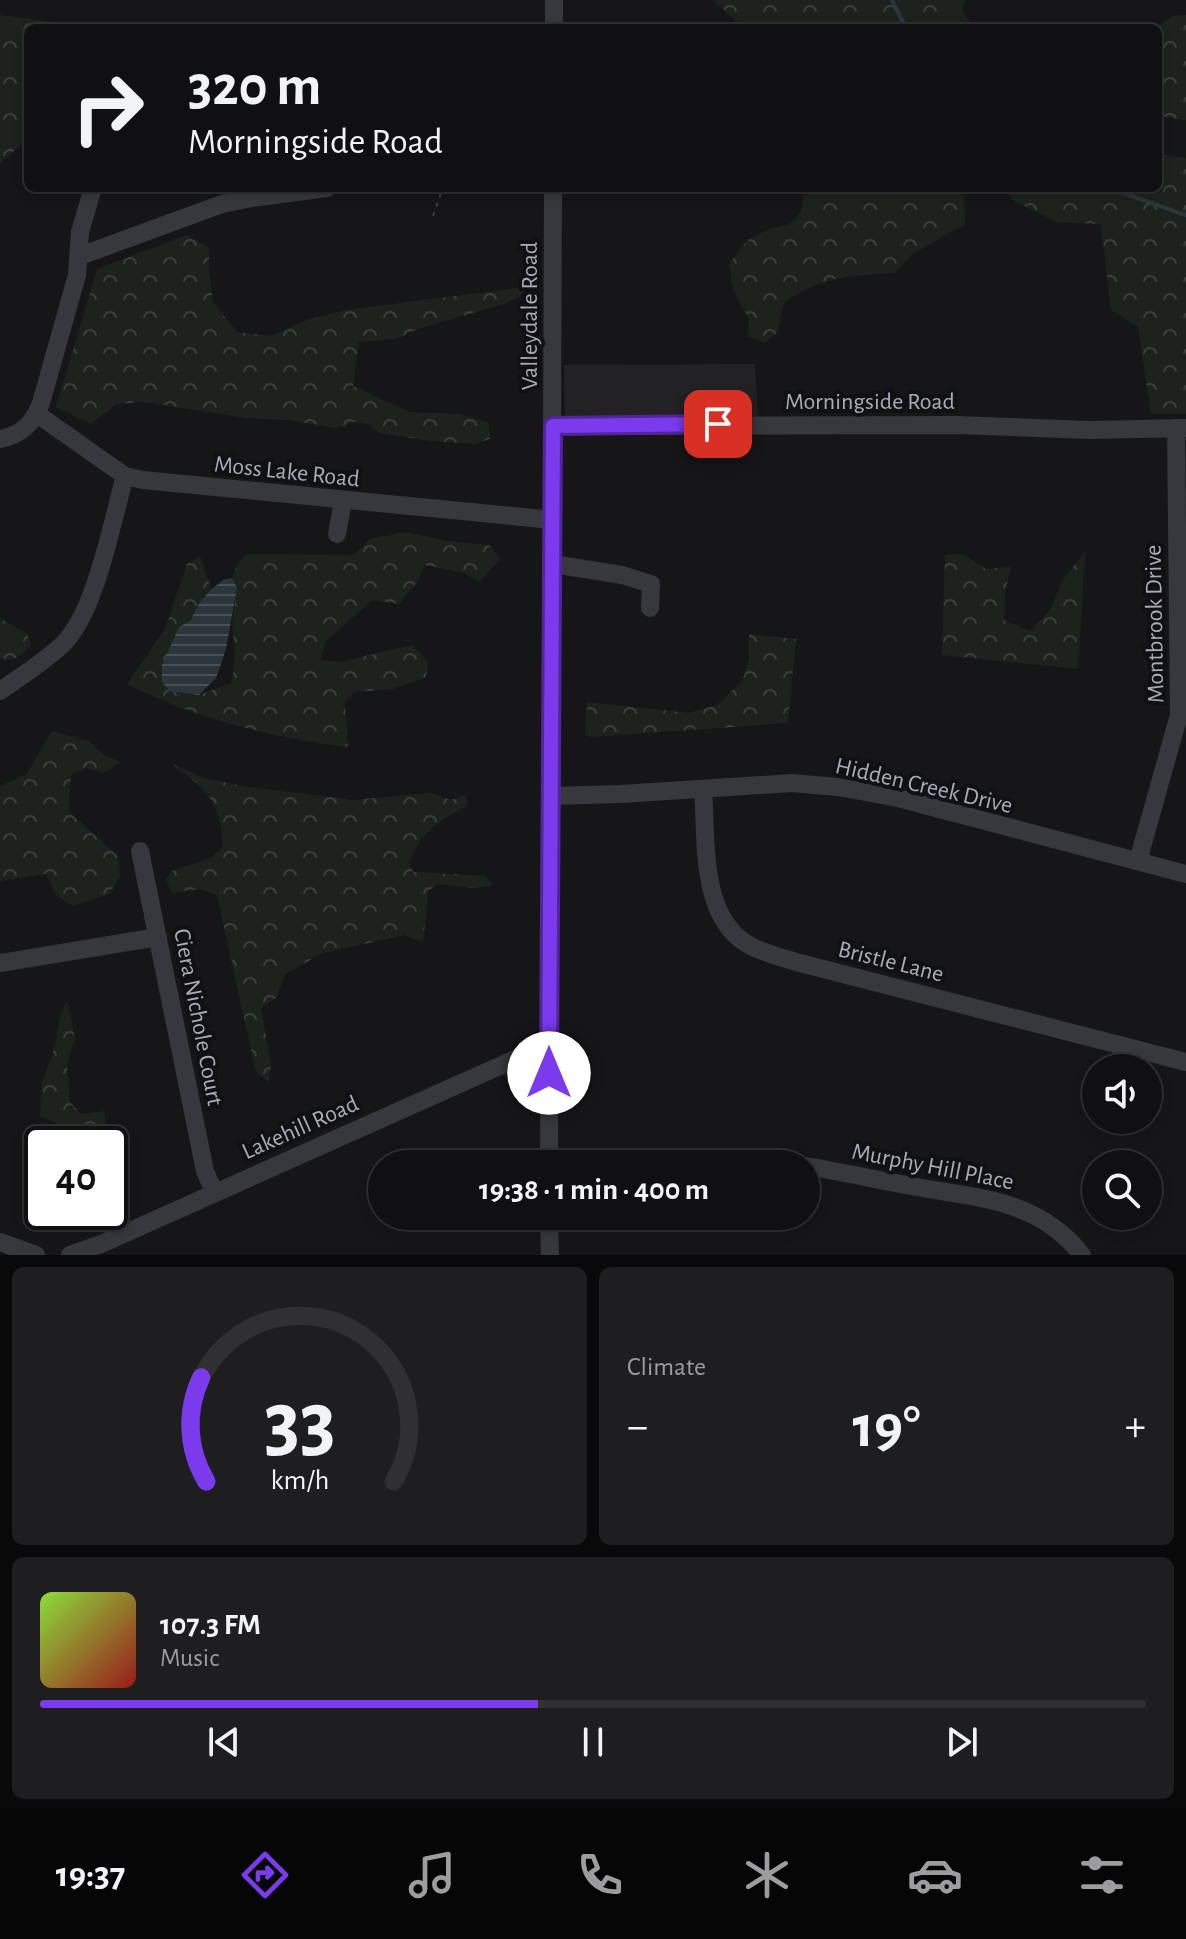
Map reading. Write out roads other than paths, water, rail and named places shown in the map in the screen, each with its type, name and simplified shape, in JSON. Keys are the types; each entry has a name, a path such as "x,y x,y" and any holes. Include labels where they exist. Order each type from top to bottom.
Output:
{"street":[{"path":"554,0 554,24"},
{"path":"0,439 26,428 37,414 66,317 80,256 80,232 92,192"},
{"path":"80,256 222,204 297,192"},
{"name":"Valleydale Road","path":"549,1150 553,192"},
{"name":"Moss Lake Road","path":"37,414 125,476 162,483 553,520"},
{"name":"Morningside Road","path":"553,426 718,424 956,425 1090,430 1181,428"},
{"name":"Montbrook Drive","path":"1138,861 1182,715 1181,428"},
{"path":"0,691 64,643 80,622 90,602 125,476"},
{"path":"337,534 343,501"},
{"path":"553,564 622,575 651,584 650,608"},
{"name":"Hidden Creek Drive","path":"551,796 792,783 838,787 898,798 1186,874"},
{"name":"Bristle Lane","path":"703,790 710,882 717,907 729,928 747,944 796,962 1186,1062"},
{"name":"Ciera Nichole Court","path":"140,851 205,1171 214,1192"},
{"path":"0,963 158,937"},
{"name":"Lakehill Road","path":"70,1255 101,1244 549,1044"},
{"name":"Murphy Hill Place","path":"820,1169 1018,1207 1054,1227 1082,1255"},
{"path":"549,1230 550,1255"},
{"path":"0,1242 36,1255"}],"waterway":[{"path":"892,0 904,24"},
{"path":"1120,192 1186,215"}]}
